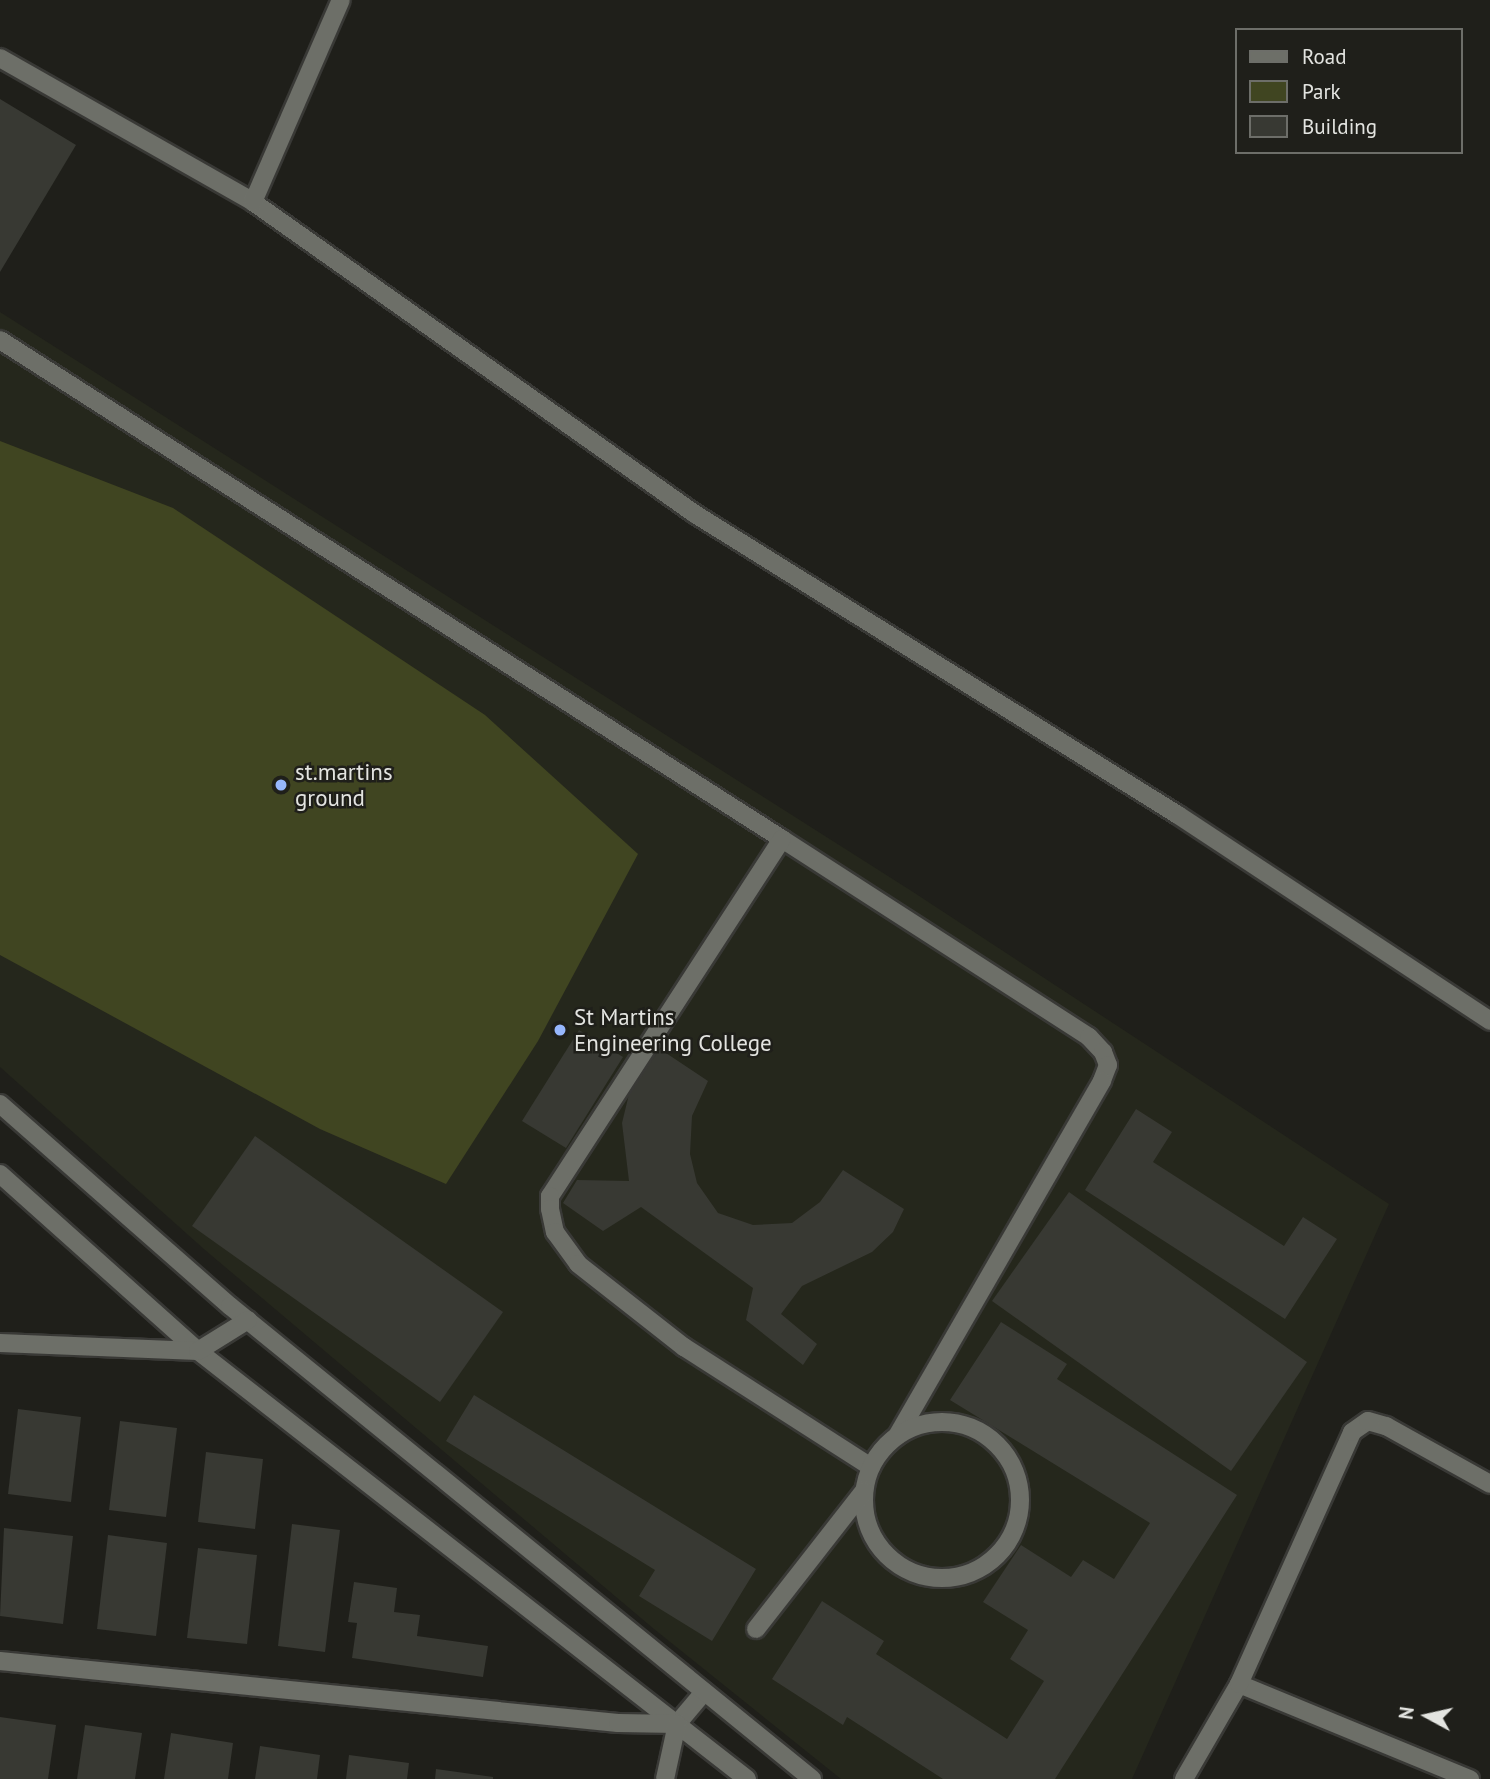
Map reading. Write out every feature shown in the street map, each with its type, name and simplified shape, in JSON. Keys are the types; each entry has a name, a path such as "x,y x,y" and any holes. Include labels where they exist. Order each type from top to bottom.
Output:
{"street":[{"path":"253,202 341,0"},
{"path":"0,58 253,202 695,514 1178,815 1490,1021"},
{"path":"0,340 1089,1037 1108,1065 898,1435 871,1467 864,1491 865,1518 876,1542 894,1562 917,1575 944,1578 970,1573 992,1559 1010,1539 1019,1514 1020,1489 1012,1464 997,1444 977,1429 953,1422 928,1422 898,1435"},
{"path":"782,839 551,1195 550,1209 555,1232 578,1264 684,1347 871,1467"},
{"path":"0,1104 248,1320 812,1779"},
{"path":"0,1174 198,1351 747,1779"},
{"path":"0,1343 198,1351 248,1320"},
{"path":"1184,1779 1240,1684 1352,1432 1368,1422 1386,1426 1490,1484"},
{"path":"756,1629 864,1491"},
{"path":"0,1661 618,1723 677,1724"},
{"path":"1240,1684 1470,1779"},
{"path":"665,1779 677,1724 704,1692"}],"shaded area":[{"name":"St Martins Engineering College","path":"0,312 910,890 1389,1204 1132,1779 841,1779 654,1629 205,1250 0,1067"}],"green space":[{"name":"st.martins ground","path":"0,441 173,508 485,715 638,854 538,1041 446,1184 320,1129 0,955"}],"building":[{"path":"0,99 76,145 0,272"},
{"path":"579,1030 623,1057 566,1148 522,1121"},
{"path":"660,1049 708,1081 692,1116 690,1154 697,1183 718,1213 753,1225 792,1223 820,1202 843,1170 904,1209 893,1232 872,1252 802,1286 781,1314 817,1344 803,1365 746,1320 753,1288 641,1207 603,1231 563,1203 577,1180 629,1181 622,1123 630,1090"},
{"path":"1136,1109 1172,1132 1153,1162 1284,1246 1303,1217 1337,1239 1285,1319 1085,1190"},
{"path":"255,1136 503,1312 440,1402 192,1226"},
{"path":"1069,1192 1307,1362 1231,1471 992,1301"},
{"path":"1001,1322 1067,1364 1057,1379 1237,1495 1055,1779 943,1779 847,1717 843,1725 772,1679 822,1601 884,1641 876,1654 1007,1739 1044,1681 1010,1659 1028,1630 983,1602 1021,1545 1071,1577 1083,1560 1114,1579 1150,1523 950,1400"},
{"path":"474,1395 756,1569 712,1641 639,1596 655,1570 446,1441"},
{"path":"18,1409 81,1417 71,1502 8,1494"},
{"path":"120,1421 177,1428 166,1517 109,1510"},
{"path":"206,1452 263,1459 255,1529 198,1522"},
{"path":"292,1524 340,1530 325,1652 278,1646"},
{"path":"4,1528 73,1536 63,1624 0,1616"},
{"path":"108,1535 167,1543 156,1636 97,1629"},
{"path":"198,1548 257,1555 247,1644 187,1638"},
{"path":"354,1582 397,1588 394,1612 420,1615 417,1636 488,1646 483,1677 352,1658 357,1623 348,1622"},
{"path":"0,1717 56,1725 48,1779 0,1779"},
{"path":"85,1725 142,1733 135,1779 77,1779"},
{"path":"171,1733 233,1743 228,1779 164,1779"},
{"path":"260,1746 320,1755 317,1779 255,1779"},
{"path":"349,1755 409,1763 407,1779 346,1779"},
{"path":"436,1769 493,1777 493,1779 435,1779"}],"place":[{"name":"st.martins ground","path":"281,785"},
{"name":"St Martins Engineering College","path":"560,1030"}]}
